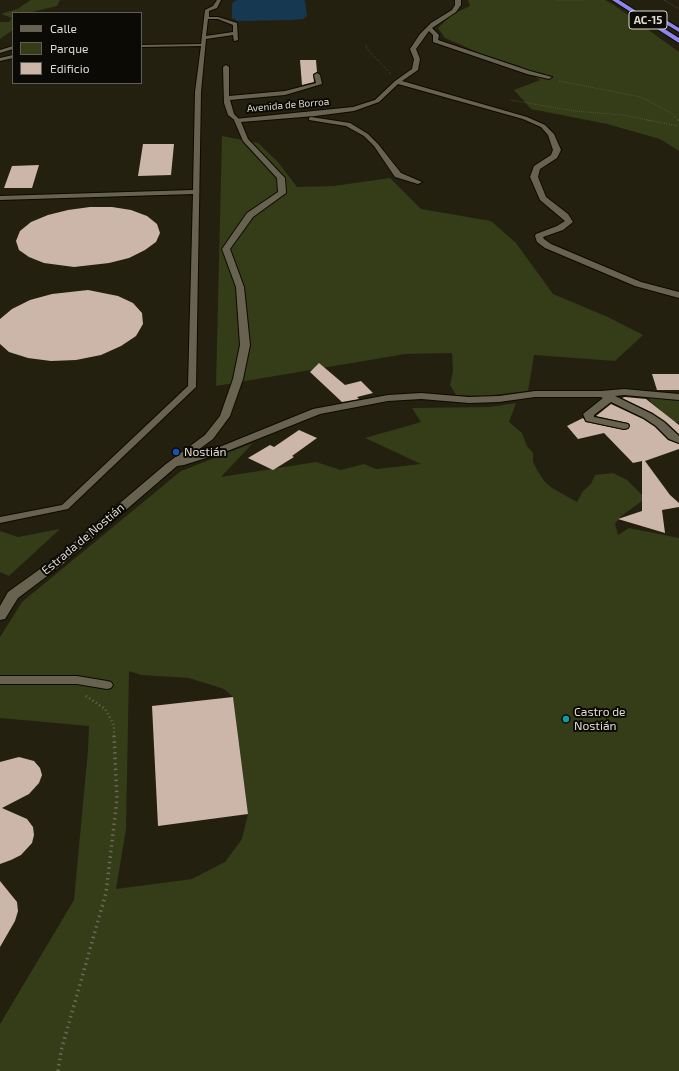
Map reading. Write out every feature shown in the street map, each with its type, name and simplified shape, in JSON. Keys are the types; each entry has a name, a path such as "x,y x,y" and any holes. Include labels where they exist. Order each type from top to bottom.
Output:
{"highway":[{"name":"AC-15","path":"615,0 679,41"},
{"name":"AC-15","path":"644,8 679,30"}],"street":[{"name":"Avenida de Borroa","path":"170,466 209,437 225,416 238,379 245,345 240,287 226,249 250,215 282,193 281,178 245,140 237,120 300,116 354,108 377,101 397,82 415,70 417,59 413,49 429,28 454,10 458,5 458,0"},
{"path":"429,28 436,35 435,41 529,73 549,77"},
{"path":"397,82 525,118 543,126 551,134 557,150 554,156 536,168 534,177 543,198 565,216 569,222 560,228 539,236 540,240 548,246 638,284 679,295"},
{"path":"300,116 348,124 366,135 376,145 398,175 418,182"},
{"path":"170,466 221,450 317,412 388,398 421,396 470,400 499,399 535,394 606,395 624,392 679,397"},
{"path":"606,395 588,414 590,419 624,426"},
{"path":"606,395 648,416 660,424 673,437 679,440"},
{"name":"Estrada de Nostián","path":"0,616 12,595 58,562 170,466"}],"lane":[{"path":"0,520 65,507 192,387 198,92 207,10 215,6 219,0"},
{"path":"206,18 218,18 235,24 236,40"},
{"path":"142,46 204,42 236,33"},
{"path":"0,52 12,48"},
{"path":"0,60 12,56"},
{"path":"226,67 227,98 231,115 237,120"},
{"path":"227,98 285,93 319,84 317,75"},
{"path":"0,198 196,192"},
{"path":"0,680 77,680 106,685"}],"path":[{"path":"557,0 585,0"},
{"path":"664,0 679,9"},
{"path":"366,45 366,49 387,69 397,82"},
{"path":"549,77 564,83 640,97 671,113 679,121"},
{"path":"504,100 575,111 623,115 679,126"},
{"path":"58,1071 61,1052 106,893 117,799 114,725 105,709 60,680"}],"green space":[{"path":"31,0 60,0 57,6 32,12 12,12 12,18 1,14 17,9"},
{"path":"468,0 605,0 614,5 679,52 679,151 660,139 607,124 531,109 514,90 540,80 519,66 484,55 445,38 438,28 451,15 470,6"},
{"path":"12,18 12,31 0,39 0,22 9,22"},
{"path":"222,136 258,143 277,161 297,187 334,186 390,178 421,209 491,221 516,243 553,294 608,317 643,335 615,361 534,355 528,391 483,396 456,395 450,385 453,371 452,353 405,354 216,386"},
{"path":"648,397 679,400 679,422 663,423 649,413 662,411 651,402"},
{"path":"516,403 509,422 522,433 527,446 533,453 533,462 537,470 544,481 552,488 577,502 583,491 591,484 595,475 613,473 627,480 642,495 642,501 620,517 615,524 618,535 629,528 679,538 679,1071 0,1071 0,1024 74,900 88,750 89,726 0,718 0,637 22,602 181,471 253,443 221,477 316,462 341,470 364,464 376,469 421,464 365,438 421,422 412,408 490,407","holes":["129,671 141,675 189,678 224,689 233,697 248,814 242,839 225,862 192,879 116,889 126,829"]},
{"path":"60,529 9,576 0,572 0,531 18,537"}],"water":[{"path":"239,0 303,0 305,1 307,16 303,19 291,20 238,21 232,18 232,4"}],"building":[{"path":"300,60 316,60 317,72 313,74 314,82 302,85"},
{"path":"143,144 174,144 171,175 138,176"},
{"path":"39,165 32,188 4,188 12,166"},
{"path":"90,207 112,207 131,210 147,216 157,224 160,233 156,242 145,250 129,258 109,263 74,267 44,263 29,257 19,250 16,241 20,231 31,222 48,215"},
{"path":"88,290 118,296 133,303 142,313 143,324 136,336 121,346 101,355 76,360 51,361 28,358 9,352 0,344 0,319 12,309 30,300 52,294"},
{"path":"319,363 345,385 361,381 373,393 357,397 359,399 342,402 310,372"},
{"path":"652,374 679,374 679,390 657,390"},
{"path":"622,398 646,399 679,425 679,434 665,421 653,413"},
{"path":"611,404 643,419 655,427 668,440 679,444 679,449 645,461 670,495 679,503 679,507 662,510 665,533 618,519 642,511 642,461 633,463 604,433 578,439 567,426 583,418 586,422 624,430 628,429 630,425 628,423 596,416"},
{"path":"299,430 317,438 292,456 294,457 273,470 248,458 270,445 274,447"},
{"path":"233,697 248,814 158,826 152,706"},
{"path":"19,757 34,761 40,768 42,775 39,783 29,794 2,808 27,819 33,827 34,835 32,843 21,855 0,864 0,762"},
{"path":"0,881 17,902 18,911 15,921 0,947"}],"place":[{"name":"Nostián","path":"176,452"},
{"name":"Castro de Nostián","path":"566,719"}]}
